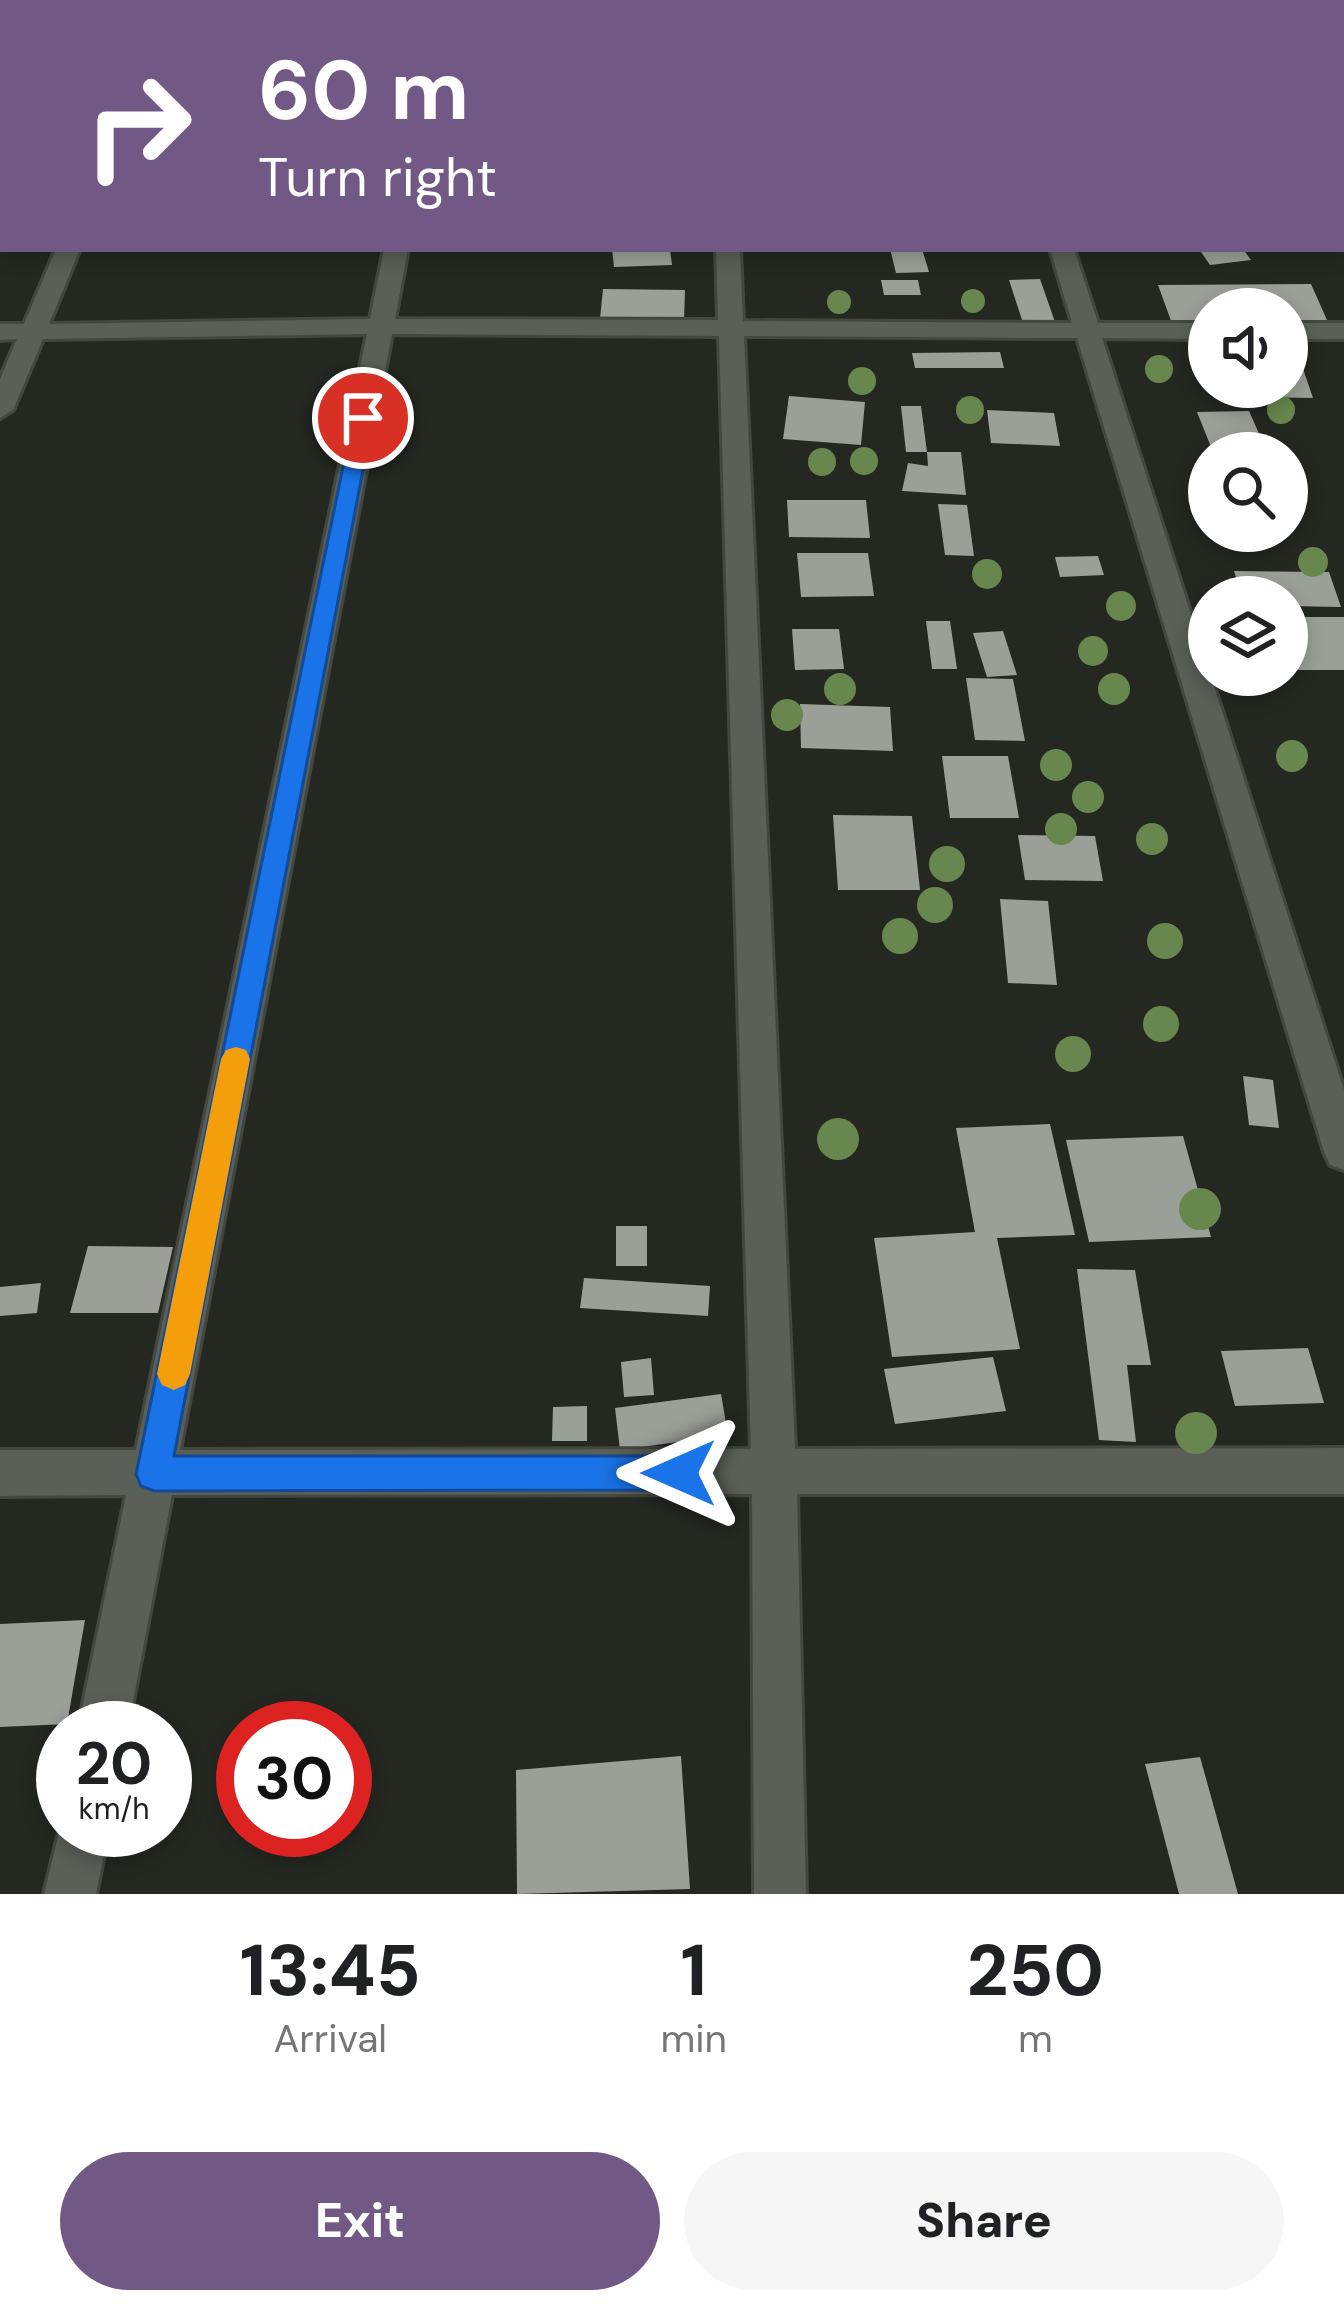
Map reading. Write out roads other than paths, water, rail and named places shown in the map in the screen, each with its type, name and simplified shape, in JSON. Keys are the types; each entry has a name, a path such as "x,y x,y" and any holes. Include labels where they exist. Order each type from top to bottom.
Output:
{"street":[{"path":"0,410 67,252"},
{"path":"108,1701 395,252"},
{"path":"728,252 775,1473 780,1894"},
{"path":"1063,252 1344,1152"},
{"path":"0,332 381,326 1188,331"},
{"path":"1308,331 1344,332"},
{"path":"0,1474 1344,1471"},
{"path":"70,1894 78,1857"}]}
